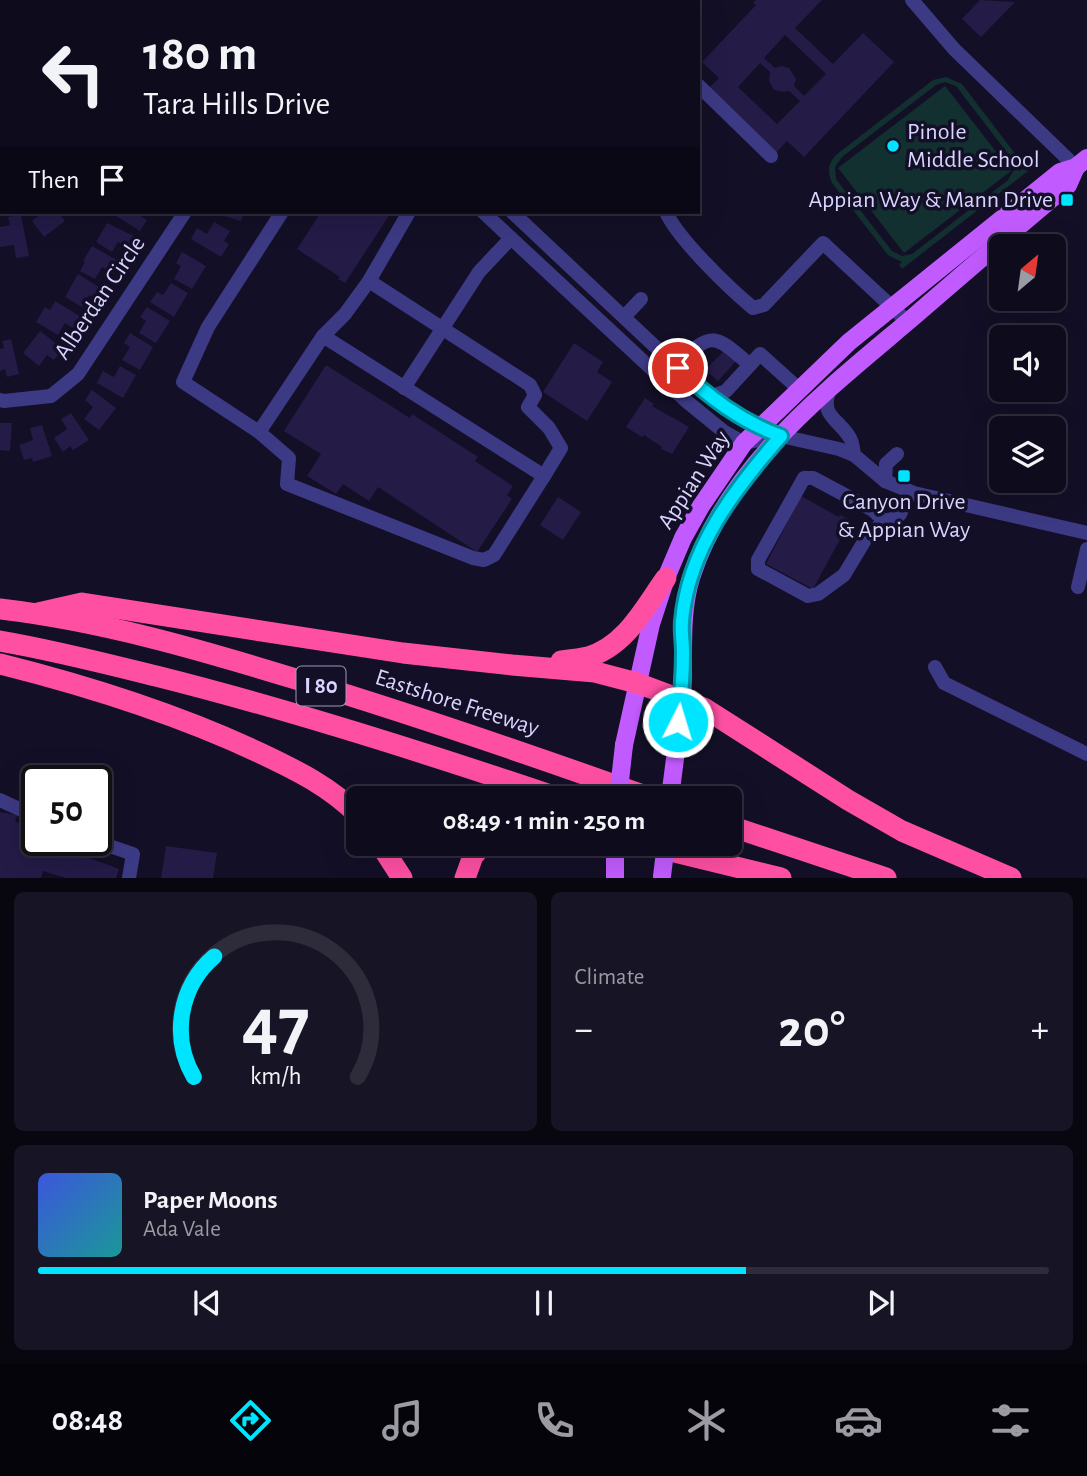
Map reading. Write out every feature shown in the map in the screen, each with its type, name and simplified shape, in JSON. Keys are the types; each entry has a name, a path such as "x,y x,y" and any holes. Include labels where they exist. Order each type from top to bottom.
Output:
{"highway":[{"path":"512,665 589,657 610,647 630,629 666,578"},
{"path":"38,614 82,603 403,653 594,672 681,698 704,708 848,800 902,831 1011,877"},
{"name":"Eastshore Freeway","path":"0,609 38,614 188,646 465,732 617,786"},
{"name":"I 80","path":"0,641 46,649 193,685 344,727 523,786"},
{"path":"0,664 146,707 228,738 305,775 346,803"},
{"path":"742,830 886,877"},
{"path":"388,856 402,877"},
{"path":"465,877 473,856"},
{"path":"693,856 782,877"},
{"path":"722,856 782,877"}],"main road":[{"name":"Appian Way","path":"619,786 624,745 637,684 651,624 666,578 683,538 701,506 744,443 849,342 1060,172 1082,163"},
{"name":"Appian Way","path":"671,786 681,698 682,622 688,589 699,555 722,510 751,470 781,436 830,389 1068,185 1082,163"},
{"path":"615,856 615,877"},
{"path":"662,877 665,856"}],"street":[{"path":"912,0 954,49 1082,163"},
{"path":"700,87 771,156"},
{"name":"Alberdan Circle","path":"0,400 51,396 78,374 184,214"},
{"path":"281,214 208,327 183,383 259,432 289,458 287,484 484,560 495,555 561,448 549,428 528,407 535,396 530,385 369,281"},
{"path":"259,432 323,336 345,314 369,281 408,214"},
{"path":"485,214 723,431 744,443 781,436"},
{"path":"514,214 710,397 758,428 854,455 885,481 909,492 1087,533"},
{"path":"667,214 688,242 753,308 764,305 823,243 908,322"},
{"path":"404,388 479,272 511,238"},
{"path":"624,317 641,299"},
{"path":"323,336 544,476"},
{"path":"676,366 699,343 716,340 724,342 750,365"},
{"path":"710,397 726,391 760,354 799,388"},
{"path":"830,389 825,400 826,410 850,438 854,455"},
{"path":"708,419 724,439 732,461"},
{"path":"885,481 886,464 897,454"},
{"path":"884,521 878,514 813,478 804,478 758,560 758,569 808,596 814,596 844,575 865,540 884,521 900,514 909,492"},
{"path":"1078,587 1087,549"},
{"path":"935,667 944,683 1087,754"},
{"path":"0,800 21,808"},
{"path":"112,847 133,854 129,877"}],"green space":[{"path":"946,77 962,84 1016,155 1019,171 1025,167 1028,171 902,269 899,265 902,262 888,255 832,183 829,167 837,154 933,80","holes":["945,82 956,86 1012,159 1014,170 1008,180 912,254 902,256 892,251 836,179 835,167 842,157 936,85"]},
{"path":"945,86 1011,171 904,253 838,168"}],"building":[{"path":"822,0 795,28 833,64 863,33 894,62 804,157 787,141 777,152 709,88 719,78 702,62 756,5 753,2","holes":["785,35 826,74 804,96 794,86 796,79 789,68 775,68 764,58","760,63 770,72 769,81 774,90 789,91 800,101 777,124 738,87"]},
{"path":"980,0 1015,2 981,37 962,19"},
{"path":"41,214 60,214 65,221 44,237 32,221"},
{"path":"113,214 137,214 147,220 140,231"},
{"path":"224,214 243,214 241,221"},
{"path":"320,214 390,214 345,283 297,249"},
{"path":"21,215 29,256 16,258 14,245 0,247 0,227 10,225 8,217"},
{"path":"214,222 230,231 224,241 229,244 221,257 191,239 197,228 207,234"},
{"path":"107,223 136,237 129,249 118,242 112,252 96,242"},
{"path":"92,246 120,262 113,274 102,267 95,279 80,271"},
{"path":"182,252 206,266 192,289 174,279 181,266 176,263"},
{"path":"78,274 102,289 96,299 89,295 82,307 65,297"},
{"path":"171,283 188,293 174,317 150,302 157,292 163,295"},
{"path":"55,301 83,318 76,330 65,323 58,335 36,322 45,307 50,310"},
{"path":"147,307 170,321 156,343 139,333 146,321 140,317"},
{"path":"40,331 63,349 54,360 47,355 39,366 23,353"},
{"path":"130,333 153,347 140,370 122,360 130,347 124,343"},
{"path":"11,339 19,374 7,377 5,369 0,371 0,349 4,348 2,341"},
{"path":"574,343 603,362 597,372 612,382 587,421 543,392"},
{"path":"726,349 738,359 718,381 705,370"},
{"path":"326,365 410,418 412,414 478,457 475,461 513,486 507,495 512,499 477,552 378,487 369,501 343,484 336,494 307,476 321,454 284,431"},
{"path":"120,366 136,375 123,398 97,383 103,371 114,377"},
{"path":"92,390 116,408 99,430 84,419 93,407 85,400"},
{"path":"645,398 654,404 652,406 689,427 672,454 644,435 642,437 626,427"},
{"path":"71,413 89,440 73,450 70,446 63,452 54,438 67,429 61,419"},
{"path":"0,423 12,423 10,451 0,450"},
{"path":"42,425 52,456 33,462 32,458 24,460 19,445 33,440 30,428"},
{"path":"801,496 839,517 840,515 852,521 813,589 766,564"},
{"path":"558,497 581,512 563,540 540,525"},
{"path":"0,812 17,815 15,822 21,823 21,856 84,856 119,869 116,878 66,878 43,871 41,878 0,878"},
{"path":"166,846 217,853 213,878 161,878"}],"place":[{"name":"Pinole Middle School","path":"893,146"},
{"name":"Appian Way & Mann Drive","path":"1067,200"},
{"name":"Canyon Drive & Appian Way","path":"904,476"}],"route":[{"path":"678,368 710,397 743,419 781,436 751,470 722,510 699,555 685,601 682,622 683,653 678,722"}]}
